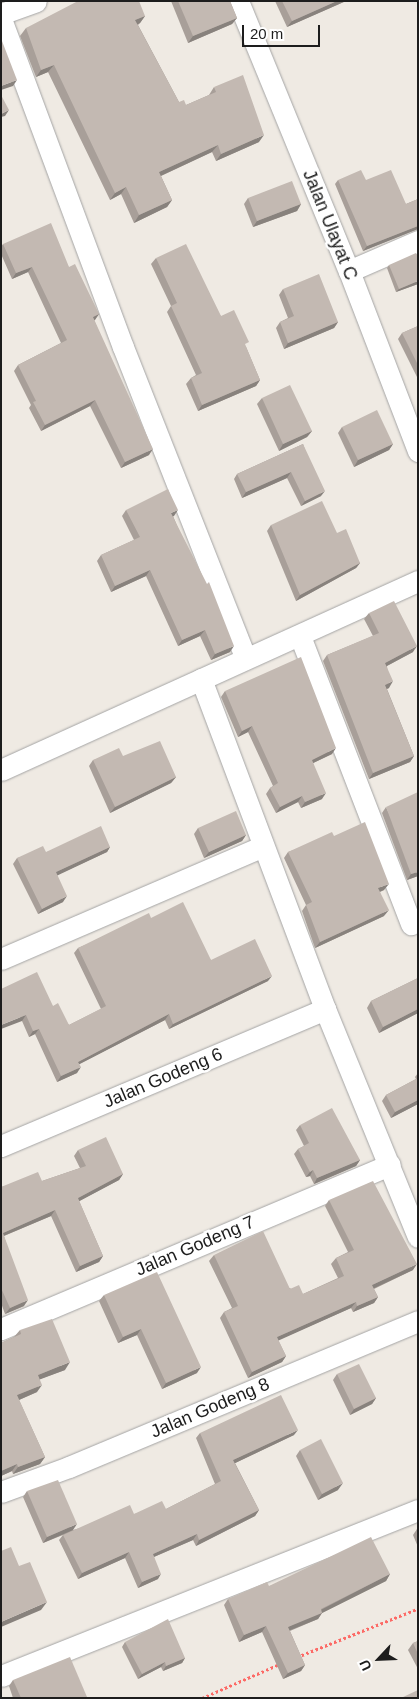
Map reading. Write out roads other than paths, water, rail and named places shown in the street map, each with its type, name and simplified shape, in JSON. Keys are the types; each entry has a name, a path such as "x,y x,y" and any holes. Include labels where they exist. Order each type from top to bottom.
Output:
{"street":[{"path":"1,14 36,1"},
{"name":"Jalan Ulayat C","path":"238,1 349,271 418,451"},
{"path":"1,19 123,346 245,656"},
{"path":"349,271 418,242"},
{"path":"1,770 201,679 245,656 300,636 418,581"},
{"path":"300,636 410,924"},
{"path":"201,679 325,1009 418,1237"},
{"path":"1,959 263,846"},
{"name":"Jalan Godeng 6","path":"1,1146 325,1009"},
{"name":"Jalan Godeng 7","path":"1,1329 390,1165"},
{"name":"Jalan Godeng 8","path":"1,1492 69,1467 418,1320"},
{"path":"1,1676 418,1510"}]}
